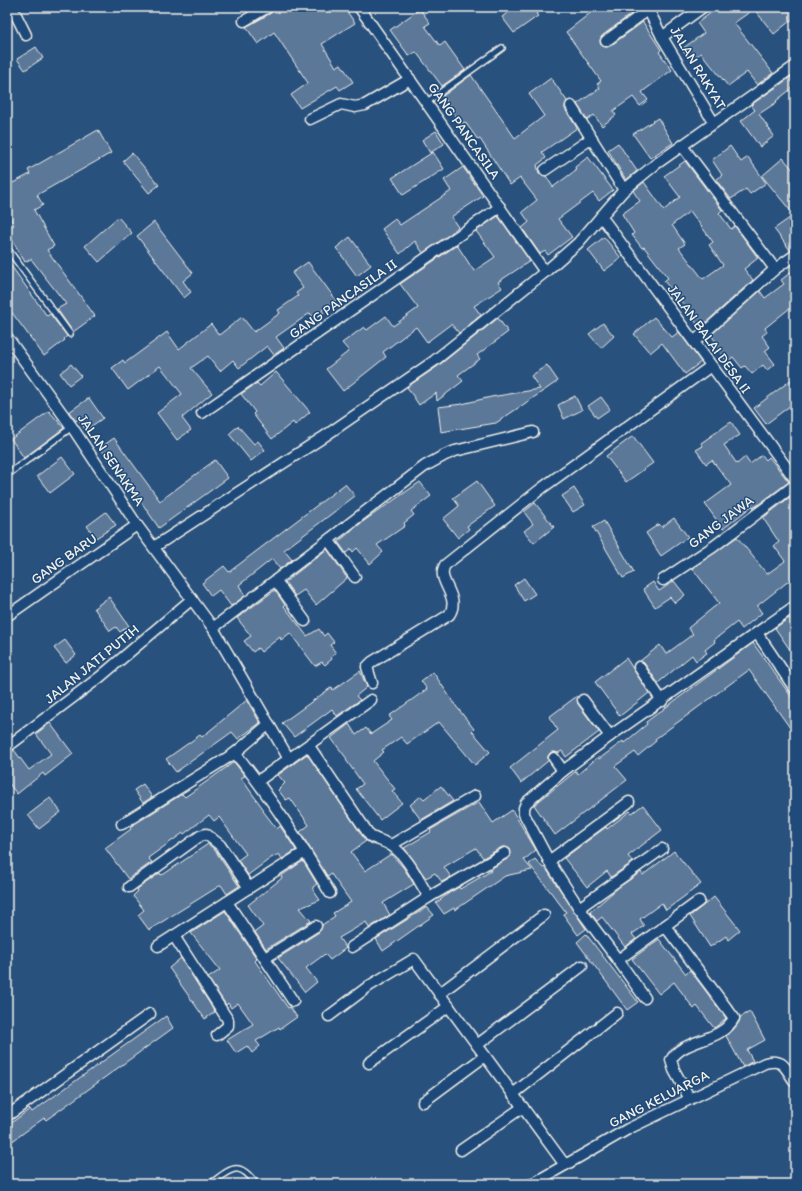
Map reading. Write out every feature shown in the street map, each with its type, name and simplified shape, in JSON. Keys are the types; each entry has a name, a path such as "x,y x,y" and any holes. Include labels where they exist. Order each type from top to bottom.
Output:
{"street":[{"path":"12,7 26,35"},
{"path":"244,21 268,7"},
{"name":"GANG PANCASILA","path":"359,7 545,272"},
{"path":"662,38 703,7"},
{"path":"606,42 648,8"},
{"name":"JALAN RAKYAT","path":"648,8 662,38 714,123"},
{"path":"154,547 322,438 434,361 545,272 578,243 624,190 656,164 795,66"},
{"path":"310,119 341,104 355,107 365,105 410,79"},
{"path":"571,106 624,190"},
{"path":"545,170 592,138"},
{"path":"682,146 775,269"},
{"name":"GANG PANCASILA II","path":"202,413 500,207"},
{"name":"JALAN BALAI DESA II","path":"601,216 695,341 711,366 795,479"},
{"path":"695,341 775,269 795,255"},
{"name":"JALAN SENAKMA","path":"9,344 72,426 137,525 213,628 289,759"},
{"path":"372,683 367,667 372,662 449,615 453,609 454,602 443,576 442,570 445,565 542,488 711,366"},
{"path":"213,628 425,466 445,455 533,432"},
{"name":"GANG JAWA","path":"663,580 700,556 795,485"},
{"name":"GANG BARU","path":"7,616 137,525"},
{"path":"329,540 355,577"},
{"path":"276,581 305,622"},
{"name":"JALAN JATI PUTIH","path":"7,748 100,677 192,599"},
{"path":"645,998 579,908 549,861 524,814 524,808 526,803 563,771 610,736 662,701 795,606"},
{"path":"757,633 795,689"},
{"path":"639,667 662,701"},
{"path":"258,781 309,746 371,700"},
{"path":"583,700 610,736"},
{"path":"122,824 236,753 269,724"},
{"path":"309,746 370,836 379,842 391,845 405,859 429,897"},
{"path":"236,753 258,781 330,893"},
{"path":"554,758 563,771"},
{"path":"391,845 475,796"},
{"path":"549,861 629,802"},
{"path":"129,887 200,836 206,834 220,845 249,888"},
{"path":"579,908 662,849"},
{"path":"158,946 305,852"},
{"path":"352,947 429,897 505,853"},
{"path":"618,960 699,901"},
{"path":"227,902 294,1002"},
{"path":"439,994 544,915"},
{"path":"265,958 316,926"},
{"path":"666,926 734,1018 730,1026 720,1033 676,1053 671,1060 674,1070 690,1099"},
{"path":"174,936 228,1020 228,1026 217,1035"},
{"path":"329,1016 370,986 414,959 565,1165"},
{"path":"477,1045 582,966"},
{"path":"369,1063 449,1006"},
{"path":"513,1094 617,1013"},
{"path":"7,1116 150,1014"},
{"path":"423,1102 486,1056"},
{"name":"GANG KELUARGA","path":"532,1184 628,1129 765,1062 776,1060 782,1064 795,1082"},
{"path":"461,1150 523,1107"}],"lane":[{"path":"427,102 502,48"},
{"path":"7,248 70,334"},
{"path":"7,475 72,426"},
{"path":"210,1184 235,1169 243,1169 256,1184"}],"building":[{"path":"274,7 344,7 355,23 322,44 336,67 341,64 353,82 340,90 337,86 300,108 291,95 308,83 274,32 258,44 246,27 271,13"},
{"path":"515,7 545,7 536,14 538,16 514,33 502,17"},
{"path":"598,7 626,7 631,14 602,36 600,41 601,45 606,47 610,46 643,22 661,50 659,52 672,70 642,92 648,100 640,106 633,97 613,111 616,115 602,126 594,115 587,120 577,104 600,88 597,84 601,81 566,32"},
{"path":"719,7 795,7 795,17 774,34 754,9 734,23 773,73 757,85 747,72 728,86 701,53 691,60 682,49 704,33 697,23"},
{"path":"420,9 430,23 425,26 440,46 445,42 465,70 442,86 416,52 409,56 390,30"},
{"path":"36,47 43,58 25,70 17,59"},
{"path":"795,74 795,86 776,101 777,102 759,114 774,136 760,147 741,121 755,110 751,105"},
{"path":"471,75 515,138 544,116 529,94 551,78 567,101 565,109 577,128 542,152 546,158 537,165 539,173 546,176 553,187 576,170 575,167 588,157 613,190 599,201 593,193 558,219 572,237 548,255 545,251 540,254 522,228 529,222 522,212 537,200 520,178 510,185 480,139 478,140 465,122 461,124 443,96"},
{"path":"658,118 673,143 650,158 633,134"},
{"path":"98,130 111,153 37,195 43,205 34,210 54,246 47,250 95,316 73,332 57,309 66,304 31,259 25,262 7,231 7,229 14,225 7,212 7,186 30,174 28,170"},
{"path":"436,131 444,144 430,153 422,140"},
{"path":"618,143 637,171 626,180 608,150"},
{"path":"730,146 741,162 748,157 766,183 750,194 746,189 731,199 716,180 722,175 712,160"},
{"path":"433,152 444,169 403,195 392,178"},
{"path":"132,153 159,185 149,193 123,161"},
{"path":"783,158 795,172 795,249 790,250 774,229 794,215 762,176"},
{"path":"685,161 722,210 719,213 731,229 735,226 758,258 744,269 753,280 703,325 702,323 698,326 690,312 664,281 668,278 644,247 642,248 632,235 634,233 622,214 640,201 633,191 644,182 664,210 680,197 664,176","holes":["690,211 713,242 709,245 723,265 703,279 679,248 685,244 672,225"]},
{"path":"463,167 483,196 451,217 458,227 423,253 415,241 400,254 382,229 395,219 400,225 451,191 444,180"},
{"path":"498,216 530,261 498,282 502,288 474,306 481,315 459,333 451,324 427,342 416,327 383,352 386,357 343,391 326,369 349,351 342,343 364,327 367,330 386,316 393,326 418,308 400,284 457,245 474,271 495,257 476,231"},
{"path":"118,217 132,233 99,262 85,246"},
{"path":"154,222 193,273 183,281 191,292 184,298 137,236"},
{"path":"350,237 371,265 357,276 336,248"},
{"path":"604,237 621,258 604,271 588,250"},
{"path":"7,260 47,316 50,314 67,336 64,339 65,340 44,356 7,306"},
{"path":"308,262 336,300 322,310 324,313 315,320 310,313 276,337 284,348 274,355 267,346 239,368 233,360 220,371 208,356 191,368 212,393 182,418 191,430 177,440 157,413 182,394 160,366 128,390 112,368 123,360 125,363 167,332 179,349 211,324 219,335 242,317 254,332 280,313 278,310 298,296 296,293 303,288 292,273"},
{"path":"795,269 795,304 765,328 767,332 762,336 770,347 765,351 775,364 767,370 763,365 752,374 745,366 742,368 733,357 727,362 717,348 719,346 711,335 760,291 765,298 784,284 781,280"},
{"path":"654,317 672,337 679,332 701,362 685,374 662,343 650,353 634,334"},
{"path":"498,318 508,332 477,355 480,359 458,375 463,381 437,401 436,393 419,405 407,387 438,366"},
{"path":"603,323 614,336 601,348 589,334"},
{"path":"71,364 81,376 69,385 60,373"},
{"path":"547,365 558,381 496,423 441,432 438,407 462,404 491,397 540,389 531,376"},
{"path":"276,372 310,412 295,425 293,422 272,439 253,414 255,412 241,394 257,383 260,386"},
{"path":"795,377 795,402 766,424 754,408"},
{"path":"575,396 582,410 564,419 558,405"},
{"path":"601,397 610,409 597,418 588,406"},
{"path":"89,398 103,418 86,430 78,419 76,421 69,412"},
{"path":"49,411 64,428 24,458 11,439"},
{"path":"731,422 740,435 724,445 737,464 745,457 750,464 762,455 766,460 769,457 789,482 755,507 752,506 723,529 705,504 731,485 712,460 706,464 696,450 703,446 701,443"},
{"path":"238,426 254,444 258,441 265,450 251,461 229,434"},
{"path":"633,436 653,463 626,482 606,456"},
{"path":"114,438 160,501 215,460 228,478 159,528 124,477 100,448"},
{"path":"62,457 75,474 50,493 37,476"},
{"path":"477,481 495,506 467,526 469,529 458,538 443,519 459,506 453,498"},
{"path":"420,482 431,496 411,511 414,515 404,523 405,526 377,545 383,552 370,564 357,548 353,552 351,549 346,553 338,542 361,523"},
{"path":"345,484 355,496 284,550 292,560 280,569 272,559 239,585 245,596 231,606 219,590 211,596 202,583 224,566 229,572"},
{"path":"574,488 585,505 573,512 562,496"},
{"path":"795,493 795,576 757,606 762,613 742,629 737,622 714,640 715,642 705,650 707,653 696,661 692,655 658,683 644,663 640,661 660,645 666,654 693,634 688,628 719,603 692,568 737,537 767,574 785,561 774,546 779,542 763,518"},
{"path":"535,503 554,527 534,543 524,531 533,524 524,512"},
{"path":"106,512 116,525 96,538 87,526"},
{"path":"674,518 688,537 661,556 646,533 659,524 662,527"},
{"path":"604,521 634,572 623,578 593,527"},
{"path":"327,549 347,578 316,605 304,590 295,596 285,582"},
{"path":"524,578 535,594 524,601 514,585"},
{"path":"674,581 685,595 675,603 670,597 655,607 643,589 653,582 659,591"},
{"path":"275,590 285,605 284,606 307,636 319,629 324,636 327,633 334,642 330,645 336,653 325,665 322,662 315,666 290,633 281,640 280,637 261,652 258,648 253,652 244,641 251,636 237,618"},
{"path":"109,597 129,626 120,632 116,627 110,631 94,608"},
{"path":"789,618 795,628 795,657 775,628"},
{"path":"65,640 76,655 66,663 54,648"},
{"path":"753,643 795,702 795,735 749,670 655,739 656,741 638,756 635,752 615,766 627,780 555,835 534,805 576,771 578,774 598,757 599,759 623,741 624,743 647,724 646,722"},
{"path":"626,658 649,693 620,716 595,682"},
{"path":"360,671 367,687 356,696 360,700 337,716 332,709 294,737 282,723 332,687 333,690"},
{"path":"433,672 474,729 472,731 490,752 475,765 439,722 407,744 401,737 382,750 384,752 373,761 395,789 392,791 402,803 380,820 356,789 363,784 331,738 349,724 356,735 366,728 371,734 392,720 389,716 427,689 421,681"},
{"path":"577,696 578,704 599,732 566,757 562,751 558,753 551,752 548,756 548,761 521,783 510,768 558,730 549,717"},
{"path":"247,700 260,723 238,739 232,732 176,772 166,759 200,735 202,737"},
{"path":"50,723 73,754 45,776 43,773 17,794 7,781 7,754 14,750 29,770 51,754 36,734"},
{"path":"307,754 366,841 351,852 365,871 391,854 403,867 414,884 383,903 390,915 369,928 366,922 339,938 346,948 330,960 325,954 306,968 317,982 305,992 278,958 319,932 322,925 335,916 333,913 351,902 331,874 327,876 300,832 309,825 290,798 286,800 278,790 285,783 278,775"},
{"path":"234,762 245,776 241,778 264,810 263,811 277,829 280,826 296,850 282,859 279,854 271,858 248,875 238,860 246,854 219,817 214,821 209,815 148,858 152,862 128,879 105,848 131,829 130,827 182,794 185,797"},
{"path":"143,784 152,797 143,803 134,790"},
{"path":"441,786 453,801 421,820 410,805 421,796 424,799"},
{"path":"50,798 61,812 39,829 28,815"},
{"path":"479,802 493,823 512,810 536,850 524,860 532,870 505,876 455,910 454,908 444,914 436,903 459,887 460,889 491,871 490,869 510,857 510,849 502,847 483,858 476,848 444,867 451,877 442,882 435,873 426,878 404,848 431,832 430,830"},
{"path":"643,805 662,830 628,856 633,862 611,877 607,871 587,887 564,858 606,827 607,829 630,811 632,813"},
{"path":"208,844 214,849 239,886 227,894 221,885 149,930 138,915 144,910 133,896 138,891 137,889 160,873 161,875 164,874"},
{"path":"674,851 701,884 666,910 662,903 640,919 644,926 632,934 636,939 625,947 602,917 597,921 590,912 619,887 641,872 643,875"},
{"path":"535,859 543,868 545,867 586,929 578,935 563,914 566,912 529,864"},
{"path":"303,861 317,884 313,887 313,890 320,900 300,908 311,921 266,949 255,932 263,926 248,905 282,878 281,876"},
{"path":"714,897 740,930 728,940 726,936 710,947 690,916"},
{"path":"427,907 434,915 383,951 376,939"},
{"path":"225,911 257,959 255,961 288,1008 290,1007 297,1017 280,1029 279,1027 256,1041 260,1046 252,1053 247,1046 236,1053 227,1040 253,1024 238,1003 231,1008 228,1003 226,1005 208,978 220,970 191,933"},
{"path":"586,934 638,1002 627,1010 577,942"},
{"path":"659,939 686,974 690,970 726,1018 714,1028 697,1006 694,1009 674,982 659,994 632,959"},
{"path":"181,958 215,1012 205,1019 169,968"},
{"path":"750,1012 765,1040 747,1050 753,1061 743,1067 726,1036 739,1022 740,1017"},
{"path":"166,1016 173,1028 46,1120 44,1118 7,1145 7,1126 30,1109 32,1112"}]}
